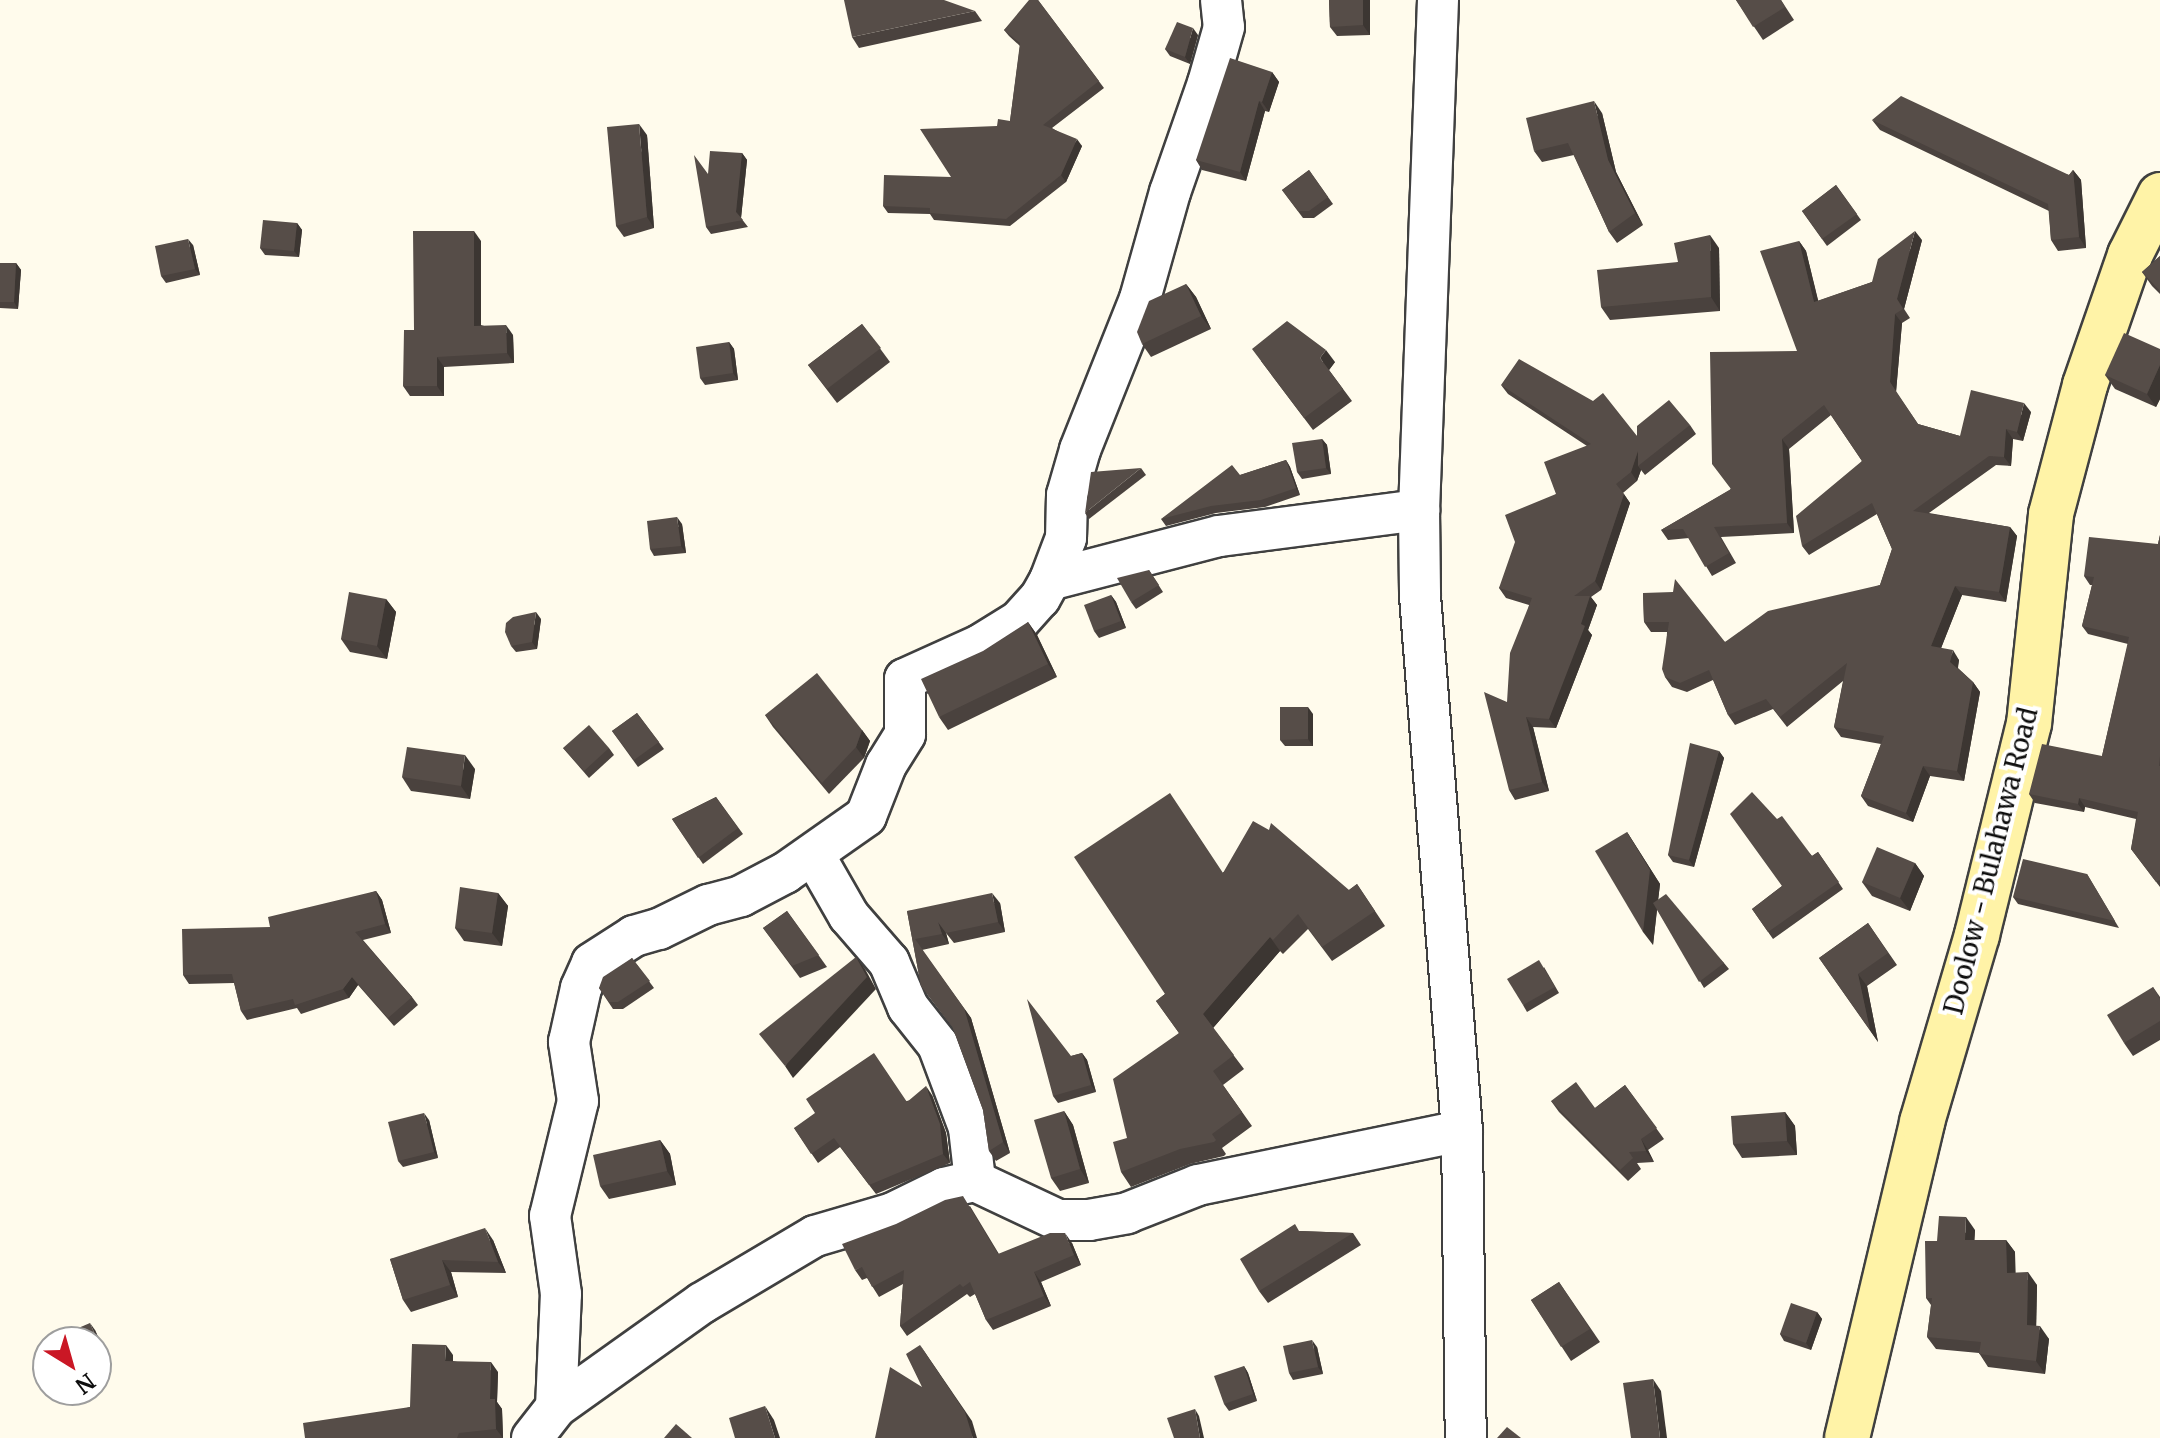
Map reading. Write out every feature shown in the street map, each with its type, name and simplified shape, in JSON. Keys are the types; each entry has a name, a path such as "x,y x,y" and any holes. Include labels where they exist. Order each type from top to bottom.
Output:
{"main road":[{"name":"Doolow - Bulahawa Road","path":"1847,1438 1922,1122 1977,935 2029,724 2051,514 2085,385 2130,255 2160,195"}],"street":[{"path":"556,1407 561,1294 550,1216 578,1101 569,1042 581,988 592,963 634,936 659,929 708,905 741,896 814,855 866,816 886,765 905,734 905,679 980,645 1019,621 1040,598 1066,538 1067,495 1080,450 1140,299 1170,192 1212,69 1224,27 1221,0"},
{"path":"1438,0 1419,510 1420,596 1462,1131 1466,1438"},
{"path":"1050,580 1219,536 1419,510"},
{"path":"814,855 849,916 889,962 908,1007 938,1045 969,1128 975,1181"},
{"path":"532,1438 556,1407 702,1303 815,1236 893,1213 944,1188 975,1181 1058,1220 1089,1220 1127,1213 1198,1185 1462,1131"}],"building":[{"path":"844,0 944,0 975,11 852,37"},
{"path":"1029,0 1038,0 1099,81 1043,125 1077,139 1061,175 1006,219 930,213 930,208 883,206 884,175 951,177 920,129 997,126 998,119 1010,121 1020,43 1004,30"},
{"path":"1329,0 1363,0 1363,25 1330,27"},
{"path":"1736,0 1781,0 1785,7 1753,27"},
{"path":"1177,22 1193,28 1185,57 1165,49"},
{"path":"1230,58 1272,72 1262,102 1259,101 1240,172 1196,160"},
{"path":"1901,96 2069,175 2073,170 2079,237 2051,240 2048,204 1872,120"},
{"path":"1594,101 1608,160 1635,213 1609,232 1568,143 1534,151 1526,118"},
{"path":"639,124 647,217 616,226 607,127"},
{"path":"710,151 742,153 736,212 743,220 706,227 694,155 708,174"},
{"path":"1309,170 1328,197 1309,211 1298,211 1282,190"},
{"path":"1836,185 1857,214 1822,239 1802,211"},
{"path":"263,220 297,223 294,251 260,248"},
{"path":"413,231 474,231 474,326 506,325 507,353 437,357 437,386 403,386 404,330 414,330"},
{"path":"1915,231 1897,299 1903,309 1895,314 1890,382 1918,424 1960,436 1971,390 2024,403 2017,432 2006,429 2004,457 1989,456 1913,511 2010,527 1999,592 1955,586 1931,646 1953,650 1950,662 1973,682 1957,771 1923,766 1906,813 1861,796 1884,736 1834,727 1847,663 1780,717 1766,699 1728,715 1709,670 1680,683 1665,677 1662,669 1669,622 1644,622 1643,593 1673,592 1675,579 1725,642 1768,611 1880,585 1892,549 1872,503 1802,546 1796,516 1862,461 1824,405 1782,439 1787,523 1714,527 1729,553 1705,567 1683,529 1661,530 1731,489 1712,464 1710,352 1797,351 1760,251 1799,241 1814,302 1872,282 1878,259"},
{"path":"1710,235 1711,297 1601,307 1597,270 1678,262 1674,243"},
{"path":"188,239 195,269 161,276 155,246"},
{"path":"2160,256 2160,291 2142,272"},
{"path":"0,263 16,263 14,302 0,302"},
{"path":"1186,284 1201,316 1142,344 1137,332 1149,301"},
{"path":"1287,321 1326,350 1320,358 1343,389 1304,418 1252,349"},
{"path":"862,324 881,348 827,389 808,365"},
{"path":"2124,333 2160,349 2160,365 2147,394 2105,375"},
{"path":"729,342 733,373 700,378 696,347"},
{"path":"1519,359 1593,401 1603,393 1637,436 1637,426 1669,400 1690,425 1638,466 1638,451 1631,472 1616,484 1624,494 1595,581 1574,596 1590,596 1581,624 1585,626 1549,719 1526,717 1542,782 1509,790 1484,692 1507,702 1510,653 1532,598 1499,588 1515,542 1505,515 1556,494 1544,462 1591,444 1501,385"},
{"path":"1322,439 1326,468 1297,472 1292,443"},
{"path":"1286,460 1296,488 1261,500 1211,506 1161,519 1232,465 1240,475"},
{"path":"1141,468 1085,513 1091,472"},
{"path":"677,517 681,546 650,549 647,521"},
{"path":"2160,535 2160,880 2156,882 2131,849 2138,812 2079,798 2078,804 2029,794 2042,744 2102,756 2129,637 2082,626 2094,577 2084,576 2089,537 2158,544"},
{"path":"1149,570 1159,585 1131,602 1117,578"},
{"path":"349,592 386,599 377,646 341,639"},
{"path":"1111,595 1121,621 1094,631 1084,605"},
{"path":"536,612 532,642 511,646 505,632 506,623 513,617"},
{"path":"1028,622 1048,664 939,717 921,679 983,651"},
{"path":"817,673 862,730 856,747 822,783 765,715"},
{"path":"1280,707 1308,707 1308,739 1280,740"},
{"path":"637,713 659,742 634,760 612,731"},
{"path":"589,725 609,748 584,771 563,748"},
{"path":"1690,743 1719,751 1689,860 1668,855"},
{"path":"407,747 465,755 461,786 402,777"},
{"path":"1752,792 1777,819 1782,816 1812,856 1818,852 1839,882 1768,932 1752,909 1782,886 1730,814"},
{"path":"1170,793 1223,873 1253,821 1269,830 1271,823 1349,890 1357,884 1375,911 1322,947 1298,914 1273,940 1270,937 1203,1014 1234,1055 1213,1071 1242,1112 1212,1134 1216,1140 1214,1142 1180,1149 1121,1172 1113,1142 1127,1138 1113,1079 1179,1033 1156,1001 1165,994 1074,857"},
{"path":"716,797 738,828 698,858 672,819"},
{"path":"1627,832 1650,870 1643,932 1595,851"},
{"path":"1877,847 1915,863 1900,898 1862,882"},
{"path":"2023,859 2087,874 2115,921 2013,897"},
{"path":"460,887 498,893 492,933 455,928"},
{"path":"376,891 385,924 355,932 412,997 388,1018 352,977 343,989 295,1005 293,999 241,1011 232,974 183,975 182,929 270,927 268,917"},
{"path":"992,893 998,922 946,933 938,922 942,934 915,939 964,1008 1003,1142 989,1151 983,1110 952,1026 921,986 907,911"},
{"path":"1666,894 1724,963 1699,982 1653,903"},
{"path":"787,911 819,955 792,966 763,928"},
{"path":"1868,923 1888,953 1858,974 1870,1030 1819,958"},
{"path":"856,957 867,977 785,1066 759,1034"},
{"path":"632,958 650,981 618,1002 609,1002 599,988 603,977"},
{"path":"1539,960 1555,987 1523,1005 1507,979"},
{"path":"2153,987 2160,999 2160,1021 2124,1043 2107,1015"},
{"path":"1027,999 1071,1056 1082,1053 1091,1085 1053,1096"},
{"path":"874,1053 907,1102 926,1086 940,1124 943,1154 869,1185 834,1138 811,1154 794,1128 815,1113 806,1099"},
{"path":"1576,1082 1595,1108 1625,1085 1657,1128 1641,1139 1646,1151 1629,1152 1633,1158 1620,1170 1551,1101"},
{"path":"1064,1111 1080,1169 1051,1178 1034,1120"},
{"path":"1785,1112 1787,1141 1733,1144 1731,1116"},
{"path":"424,1113 434,1152 398,1161 388,1122"},
{"path":"660,1140 667,1171 600,1186 593,1155"},
{"path":"963,1196 998,1254 1050,1233 1065,1233 1074,1255 1034,1272 1044,1296 986,1320 970,1282 963,1287 960,1284 900,1326 904,1270 872,1287 862,1267 855,1270 842,1244 896,1224 945,1200"},
{"path":"1939,1216 1966,1217 1965,1240 2006,1240 2007,1273 2028,1272 2027,1325 2040,1326 2036,1361 1979,1354 1981,1342 1927,1337 1932,1298 1926,1298 1925,1241 1937,1241"},
{"path":"1295,1224 1299,1231 1353,1233 1259,1291 1240,1259"},
{"path":"485,1228 498,1262 442,1260 450,1285 403,1300 390,1259"},
{"path":"1559,1282 1590,1329 1561,1347 1531,1300"},
{"path":"1791,1303 1817,1312 1806,1343 1780,1334"},
{"path":"1312,1340 1318,1367 1289,1373 1283,1346"},
{"path":"412,1344 446,1345 445,1361 491,1362 490,1399 495,1399 496,1429 459,1433 457,1438 305,1438 303,1423 410,1407"},
{"path":"920,1345 965,1412 973,1438 875,1438 890,1367 922,1387 906,1354"},
{"path":"1244,1366 1253,1394 1224,1404 1214,1376"},
{"path":"1653,1379 1660,1438 1631,1438 1623,1383"},
{"path":"765,1406 775,1438 735,1438 729,1418"},
{"path":"1195,1409 1200,1438 1174,1438 1167,1418"},
{"path":"676,1424 692,1438 664,1438"},
{"path":"1507,1427 1521,1438 1497,1438"}]}
